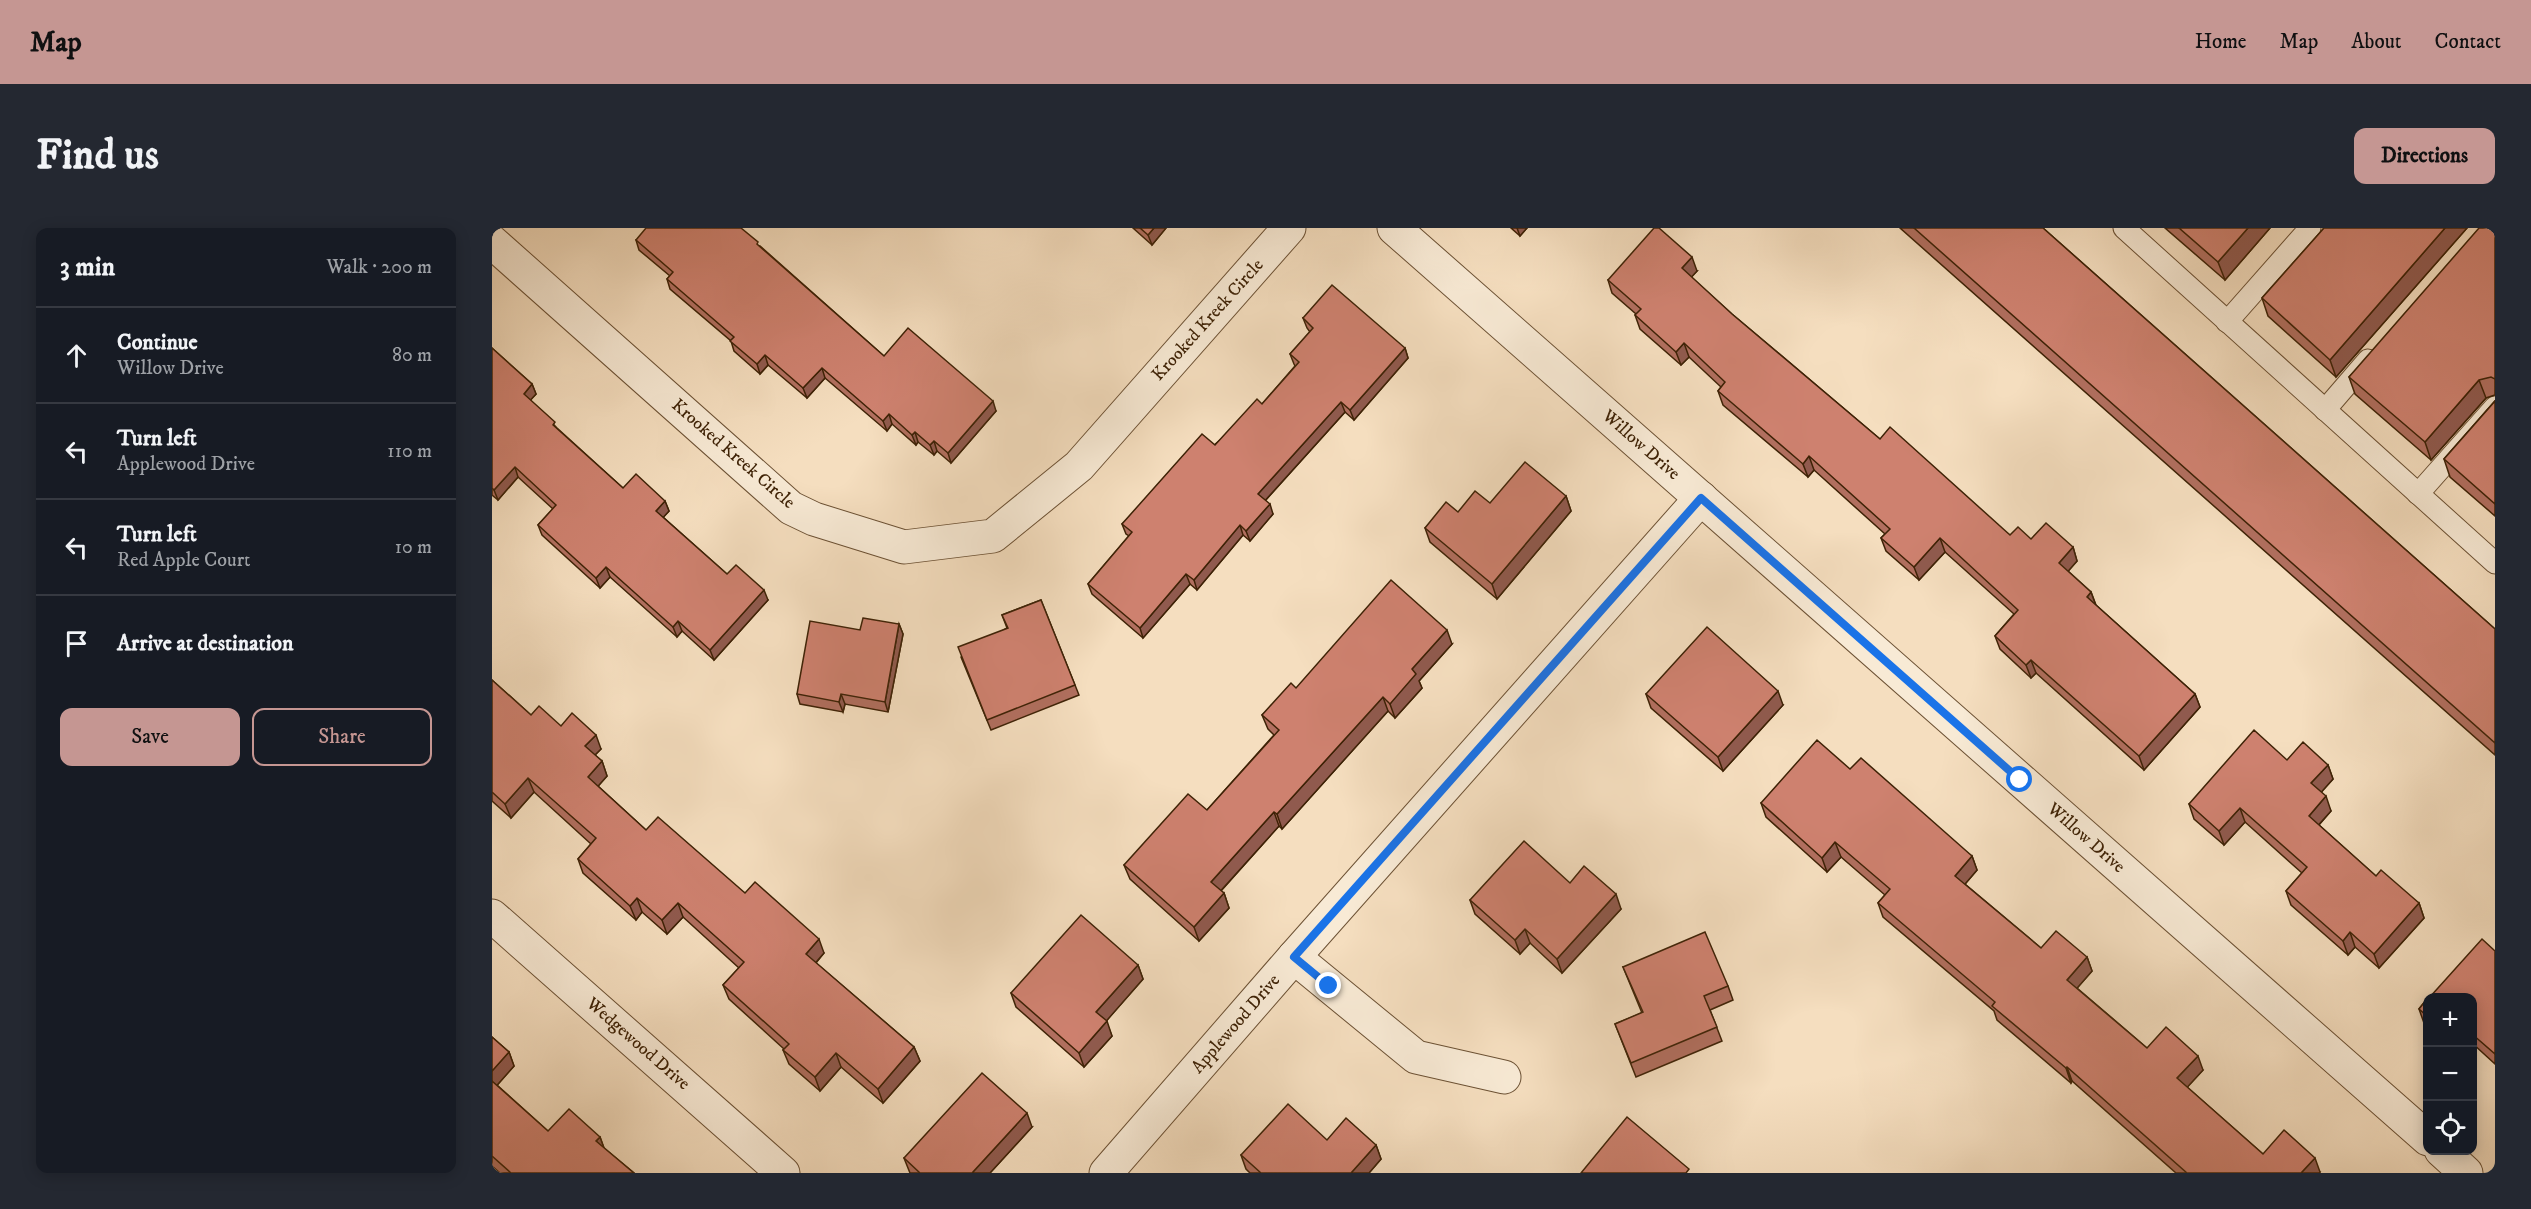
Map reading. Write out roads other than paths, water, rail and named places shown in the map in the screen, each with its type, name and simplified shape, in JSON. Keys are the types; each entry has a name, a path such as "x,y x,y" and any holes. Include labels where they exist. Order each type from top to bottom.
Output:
{"street":[{"name":"Krooked Kreek Circle","path":"492,242 791,508 814,519 904,547 993,536 1070,473 1289,228"},
{"name":"Willow Drive","path":"1394,228 2423,1135"},
{"name":"Applewood Drive","path":"1106,1173 1294,957 1701,498"},
{"name":"Wedgewood Drive","path":"492,916 783,1173"},
{"path":"1294,957 1416,1057 1504,1077"},
{"path":"2446,1155 2466,1173"}],"lane":[{"path":"2124,228 2495,563"},
{"path":"2227,322 2310,228"},
{"path":"2325,410 2378,349"},
{"path":"2418,494 2495,407"}]}
